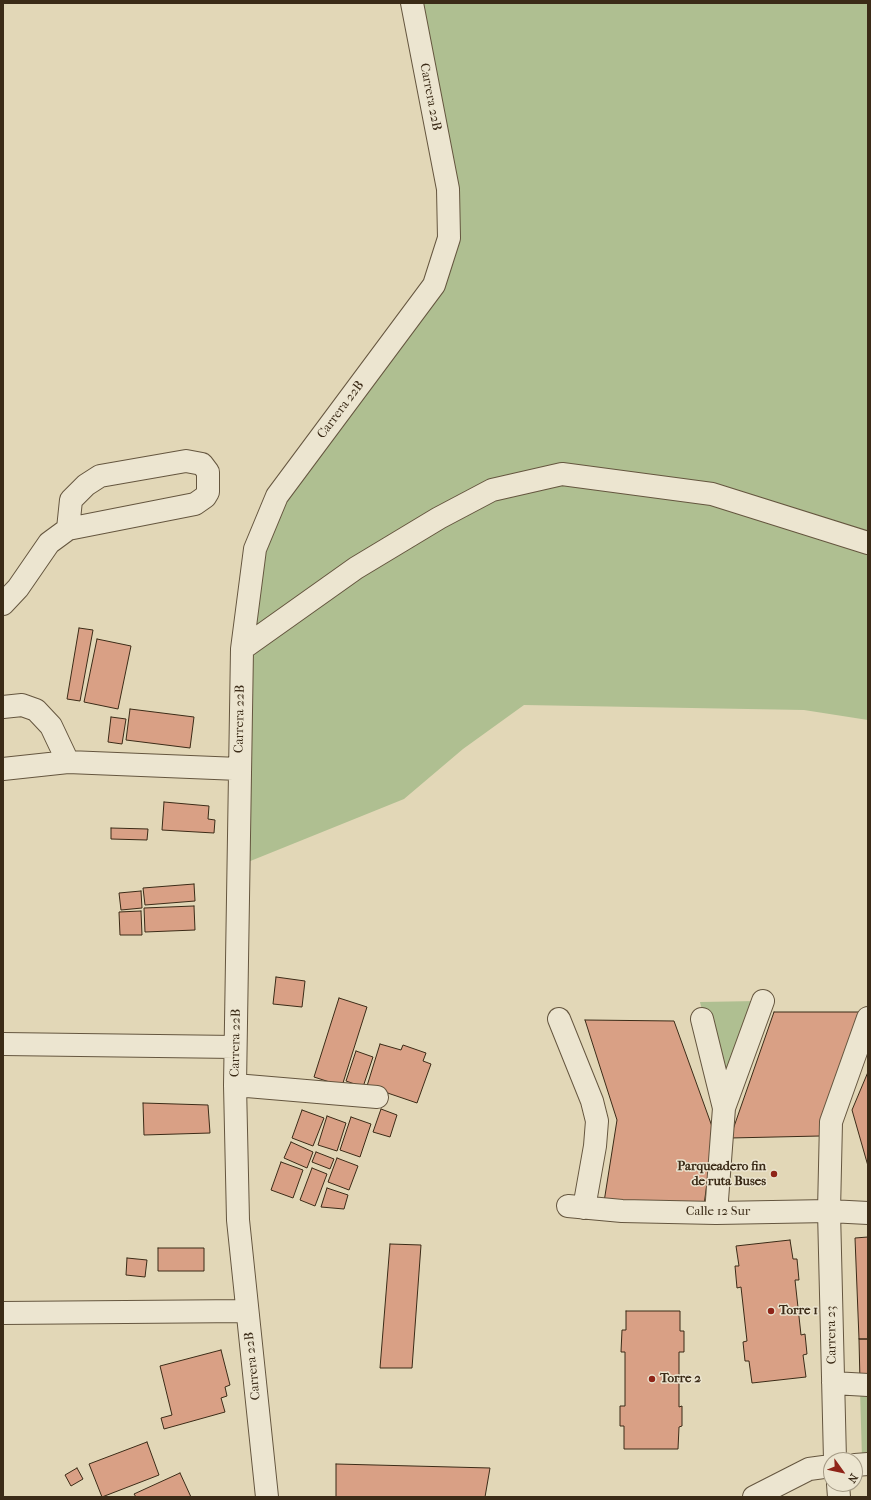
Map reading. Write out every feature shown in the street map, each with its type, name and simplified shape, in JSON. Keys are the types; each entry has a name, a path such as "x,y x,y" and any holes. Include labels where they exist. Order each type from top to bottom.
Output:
{"street":[{"name":"Carrera 22B","path":"267,1497 238,1220 235,1085 242,649 255,549 277,496 434,285 449,238 448,189 412,3"},
{"path":"3,604 18,588 49,543 68,528 195,504 205,498 208,492 208,472 202,464 186,461 100,476 86,485 72,500 68,528"},
{"path":"242,649 356,568 439,518 492,490 562,474 712,494 868,543"},
{"path":"3,707 22,705 36,710 51,726 68,762"},
{"path":"3,769 68,762 239,769"},
{"path":"716,1212 724,1108 763,1001"},
{"name":"Carrera 23","path":"835,1452 829,1211 831,1122 868,1018"},
{"name":"Calle 12 Sur","path":"559,1019 592,1102 597,1121 595,1146 576,1207 622,1211 829,1211 868,1213"},
{"path":"702,1019 724,1108"},
{"path":"3,1044 236,1047"},
{"path":"235,1085 377,1097"},
{"path":"3,1313 247,1311"},
{"path":"833,1383 868,1385"},
{"path":"754,1497 809,1469 823,1467"}],"green space":[{"path":"414,3 868,3 868,720 804,710 524,705 463,749 404,799 238,866 255,549 406,325 449,238"},
{"path":"758,1001 724,1100 700,1002"},
{"path":"860,1389 868,1389 868,1459 863,1459"}],"building":[{"path":"79,628 93,630 80,701 67,699"},
{"path":"97,639 131,646 118,709 84,702"},
{"path":"130,709 194,717 190,748 126,740"},
{"path":"111,717 126,719 122,744 108,742"},
{"path":"164,802 209,806 208,819 215,820 214,833 162,830"},
{"path":"111,828 148,829 147,840 111,839"},
{"path":"194,884 195,901 145,905 143,888"},
{"path":"141,891 142,908 121,910 119,893"},
{"path":"194,906 195,930 145,932 144,908"},
{"path":"141,911 142,935 120,935 119,912"},
{"path":"276,977 305,981 302,1007 273,1004"},
{"path":"339,998 367,1007 342,1086 314,1077"},
{"path":"774,1012 860,1012 820,1136 730,1138"},
{"path":"585,1020 674,1021 714,1132 704,1205 604,1202 617,1120"},
{"path":"380,1044 401,1050 403,1045 426,1053 423,1061 431,1064 417,1103 367,1086"},
{"path":"356,1051 373,1057 363,1087 346,1081"},
{"path":"868,1072 868,1166 852,1110"},
{"path":"143,1103 208,1105 210,1133 144,1135"},
{"path":"381,1109 397,1115 390,1137 373,1132"},
{"path":"302,1110 324,1118 313,1146 292,1138"},
{"path":"327,1116 346,1123 337,1151 318,1145"},
{"path":"351,1117 371,1124 360,1157 340,1150"},
{"path":"291,1142 313,1152 307,1168 284,1158"},
{"path":"316,1152 334,1159 330,1169 312,1162"},
{"path":"337,1158 358,1166 349,1190 328,1182"},
{"path":"281,1162 303,1170 293,1198 271,1190"},
{"path":"312,1168 327,1174 315,1206 300,1200"},
{"path":"327,1188 348,1195 344,1209 321,1207"},
{"path":"868,1237 868,1339 859,1339 855,1238"},
{"name":"Torre 1","path":"790,1240 793,1259 797,1259 799,1280 795,1280 801,1335 805,1334 807,1354 803,1355 806,1377 752,1383 749,1361 745,1361 743,1342 747,1341 741,1287 737,1288 735,1266 739,1266 736,1246"},
{"path":"390,1244 421,1245 412,1368 380,1368"},
{"path":"158,1248 204,1248 204,1271 158,1271"},
{"path":"127,1258 147,1260 145,1277 126,1275"},
{"name":"Torre 2","path":"626,1311 680,1311 680,1331 684,1331 684,1352 679,1352 679,1407 682,1406 682,1426 679,1427 678,1449 624,1449 624,1426 620,1426 620,1406 625,1406 625,1352 621,1352 622,1330 626,1330"},
{"path":"859,1339 868,1339 868,1381 860,1382"},
{"path":"221,1350 230,1385 225,1387 227,1396 221,1398 225,1412 164,1429 161,1418 172,1415 160,1366"},
{"path":"147,1442 159,1475 102,1497 89,1464"},
{"path":"336,1464 490,1468 485,1497 336,1497"},
{"path":"77,1468 83,1479 71,1486 65,1475"},
{"path":"180,1473 191,1497 136,1497 134,1494"}],"place":[{"name":"Parqueadero fin de ruta Buses","path":"774,1174"},
{"name":"Torre 1","path":"771,1311"},
{"name":"Torre 2","path":"652,1379"}]}
